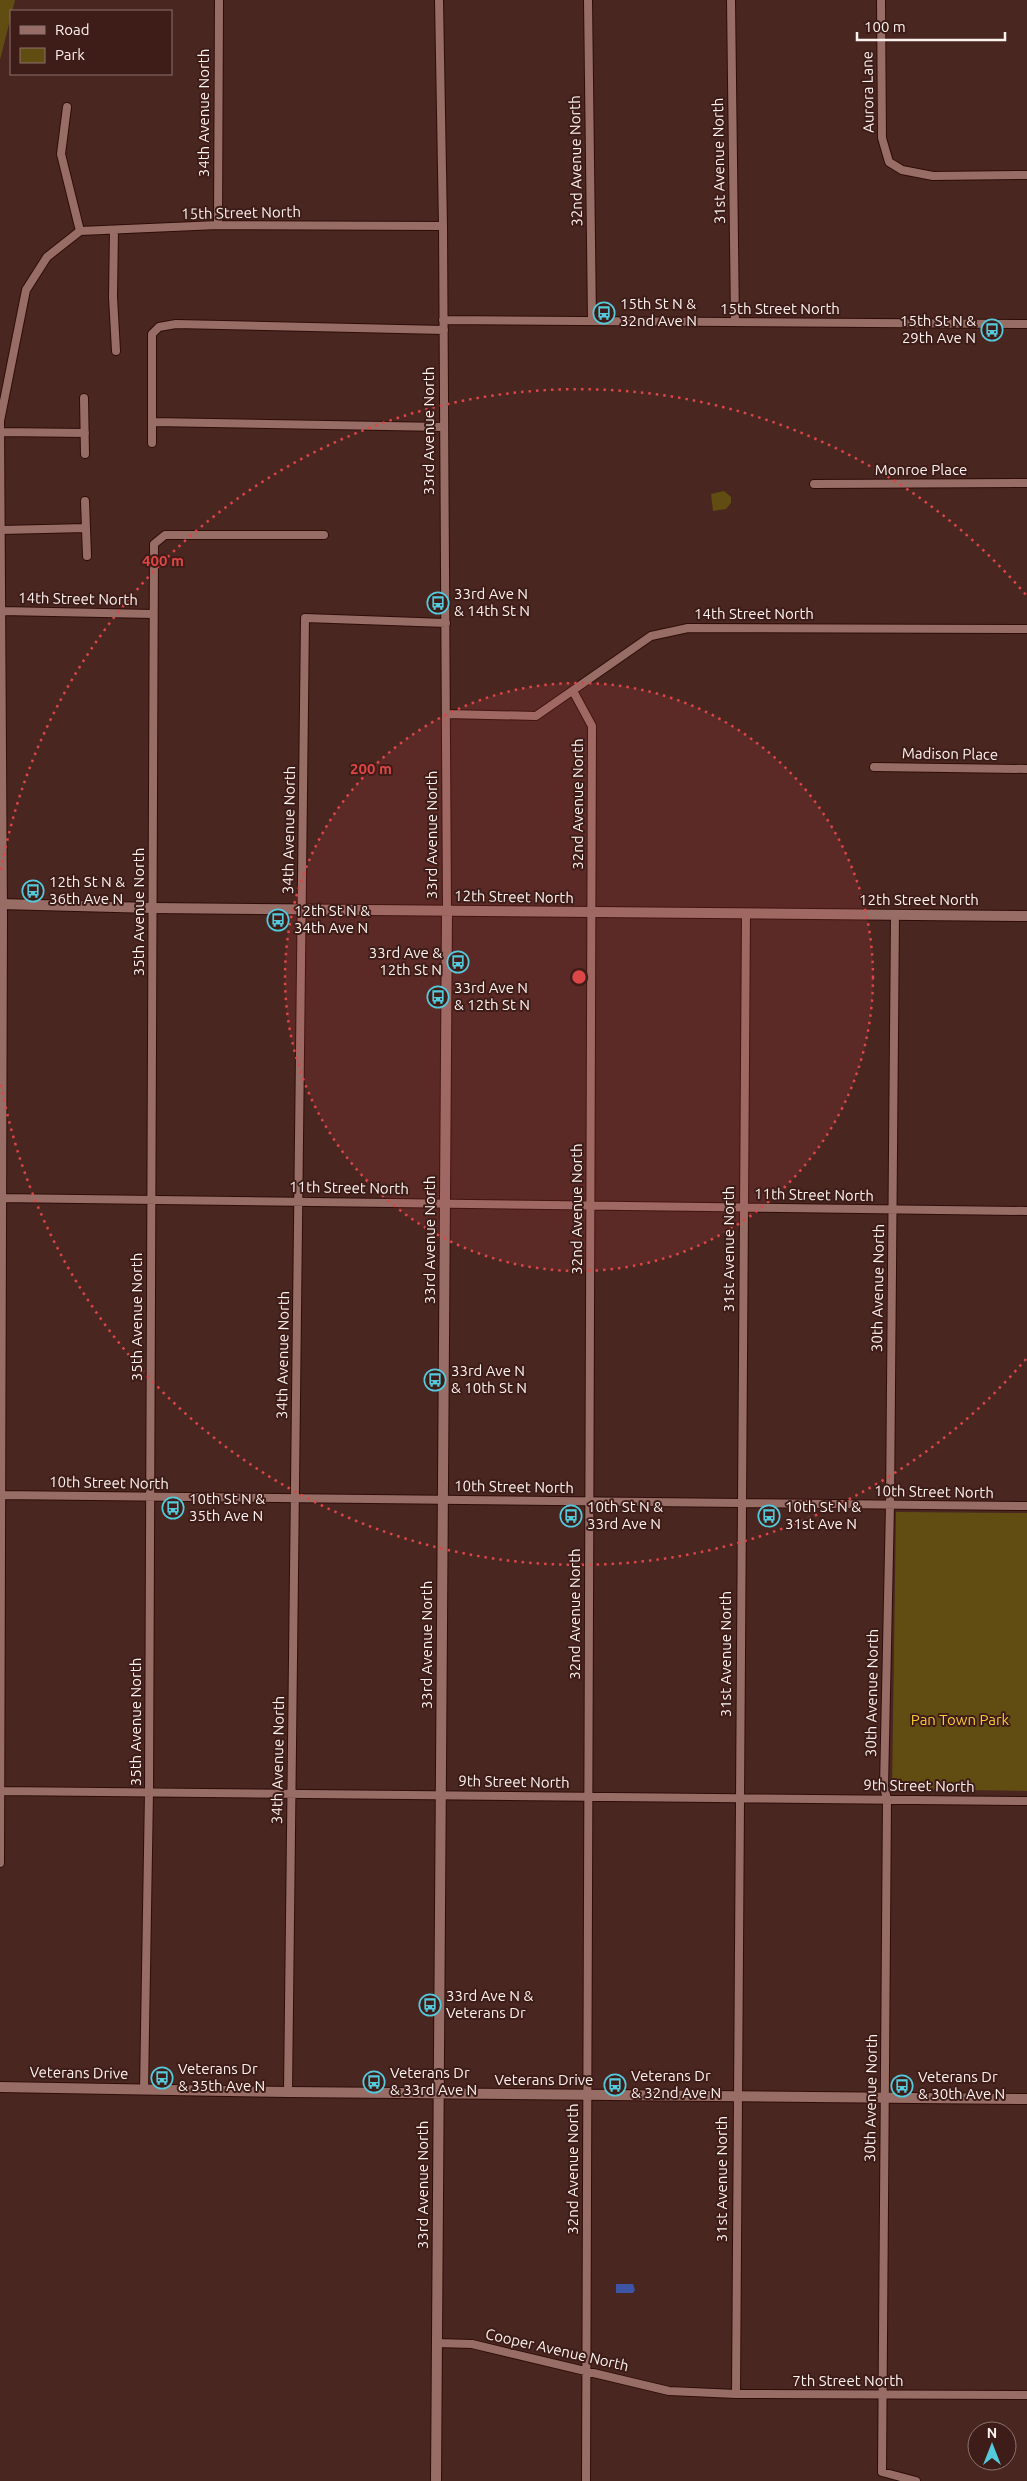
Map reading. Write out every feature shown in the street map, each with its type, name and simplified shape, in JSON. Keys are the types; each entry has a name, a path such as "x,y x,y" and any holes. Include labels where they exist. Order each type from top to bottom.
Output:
{"street":[{"name":"34th Avenue North","path":"218,225 219,0"},
{"name":"33rd Avenue North","path":"436,2481 447,911 444,320 439,0"},
{"name":"32nd Avenue North","path":"588,0 592,321"},
{"name":"31st Avenue North","path":"731,0 735,322"},
{"name":"Aurora Lane","path":"881,0 882,138 889,162 902,170 933,176 1027,175"},
{"path":"0,1863 2,611 0,420 26,290 48,257 80,231 61,154 67,107"},
{"name":"15th Street North","path":"80,231 218,225 443,226"},
{"path":"114,230 113,297 116,351"},
{"name":"15th Street North","path":"444,320 1027,324"},
{"path":"152,443 152,334 159,327 176,324 444,330"},
{"path":"84,398 86,454"},
{"path":"152,422 444,427"},
{"path":"0,432 85,433"},
{"name":"Monroe Place","path":"814,484 1027,482"},
{"path":"86,501 87,556"},
{"path":"1,530 86,528"},
{"name":"35th Avenue North","path":"144,2090 149,1792 154,544 165,535 324,535"},
{"name":"14th Street North","path":"2,611 153,614"},
{"name":"34th Avenue North","path":"288,2092 306,618 446,622"},
{"name":"14th Street North","path":"447,714 536,716 651,636 688,628 1027,629"},
{"name":"32nd Avenue North","path":"573,692 592,726 586,2481"},
{"name":"Madison Place","path":"874,767 1027,769"},
{"name":"12th Street North","path":"2,904 302,910 1027,916"},
{"name":"31st Avenue North","path":"736,2394 736,2096 746,914"},
{"name":"30th Avenue North","path":"895,915 890,1505 884,1787 887,1799 882,2472 916,2481"},
{"name":"11th Street North","path":"1,1198 1027,1211"},
{"name":"10th Street North","path":"1,1495 1027,1506"},
{"name":"9th Street North","path":"1,1790 1027,1801"},
{"name":"Veterans Drive","path":"0,2087 439,2094 1027,2098"},
{"name":"Cooper Avenue North","path":"437,2343 472,2344 669,2391"},
{"name":"7th Street North","path":"669,2391 736,2394 1027,2395"}],"green space":[{"path":"0,0 15,0 12,10 10,10 10,20 0,60"},
{"path":"724,491 731,497 731,503 726,509 713,511 711,494"},
{"name":"Pan Town Park","path":"896,1512 1027,1513 1027,1791 892,1789"}],"water":[{"path":"616,2284 633,2284 635,2290 633,2293 616,2293"}],"place":[{"name":"15th St N & 32nd Ave N","path":"604,313"},
{"name":"15th St N & 29th Ave N","path":"992,330"},
{"name":"33rd Ave N & 14th St N","path":"438,603"},
{"name":"12th St N & 36th Ave N","path":"33,891"},
{"name":"12th St N & 34th Ave N","path":"278,920"},
{"name":"33rd Ave & 12th St N","path":"458,962"},
{"name":"33rd Ave N & 12th St N","path":"438,997"},
{"name":"33rd Ave N & 10th St N","path":"435,1380"},
{"name":"10th St N & 35th Ave N","path":"173,1508"},
{"name":"10th St N & 33rd Ave N","path":"571,1516"},
{"name":"10th St N & 31st Ave N","path":"769,1516"},
{"name":"33rd Ave N & Veterans Dr","path":"430,2005"},
{"name":"Veterans Dr & 35th Ave N","path":"162,2078"},
{"name":"Veterans Dr & 33rd Ave N","path":"374,2082"},
{"name":"Veterans Dr & 32nd Ave N","path":"615,2085"},
{"name":"Veterans Dr & 30th Ave N","path":"902,2086"}]}
